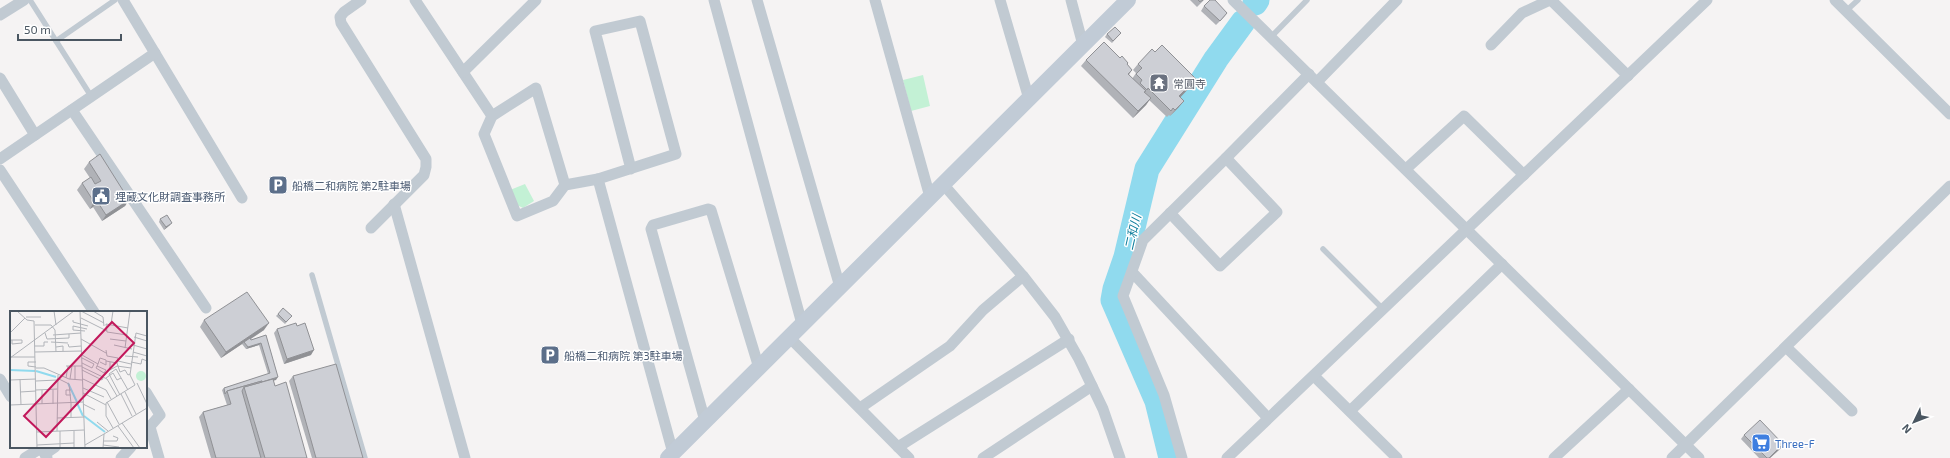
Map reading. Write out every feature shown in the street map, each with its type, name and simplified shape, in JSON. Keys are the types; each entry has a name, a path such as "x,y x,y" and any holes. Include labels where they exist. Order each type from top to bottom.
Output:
{"street":[{"path":"0,15 24,0"},
{"path":"123,0 242,198"},
{"path":"361,0 344,12 340,17 341,23 426,159 424,175 371,228"},
{"path":"415,0 492,116"},
{"path":"463,72 536,0"},
{"path":"714,0 802,324"},
{"path":"757,0 840,287"},
{"path":"875,0 930,197"},
{"path":"1000,0 1029,99"},
{"path":"1071,0 1083,45"},
{"path":"671,456 1128,0"},
{"path":"1233,0 1699,458"},
{"path":"1317,82 1397,0"},
{"path":"1491,44 1522,13 1550,0 1628,76"},
{"path":"1226,458 1314,376 1707,0"},
{"path":"1835,0 1950,114"},
{"path":"566,186 536,88 492,116 484,134 517,216 553,201 566,186 598,179 631,169 676,154 640,20 595,31 631,169"},
{"path":"0,159 155,53"},
{"path":"1182,458 1164,395 1123,296 1143,240 1309,74"},
{"path":"0,78 35,135"},
{"path":"72,110 206,308"},
{"path":"1406,169 1464,116 1524,175"},
{"path":"1170,213 1220,266 1277,212 1226,158"},
{"path":"0,170 93,311"},
{"path":"598,179 671,456"},
{"path":"943,184 1023,276 1055,317 1069,339 1092,386 1113,435 1120,458"},
{"path":"1672,458 1950,186"},
{"path":"394,204 465,458"},
{"path":"705,421 651,229 653,224 708,208 712,210 759,368"},
{"path":"1350,411 1502,264"},
{"path":"1132,272 1268,418"},
{"path":"860,408 950,346 983,310 1023,276"},
{"path":"789,337 909,458"},
{"path":"898,447 1069,339"},
{"path":"1786,347 1852,412"},
{"path":"1314,376 1396,458"},
{"path":"5,383 10,395"},
{"path":"983,458 1092,386"},
{"path":"1554,458 1629,389"},
{"path":"147,394 160,415 148,429 159,458"},
{"path":"25,458 53,448"},
{"path":"121,458 130,448"}],"lane":[{"path":"30,0 91,96"},
{"path":"56,41 115,0"},
{"path":"1271,37 1307,0"},
{"path":"1846,11 1858,0"},
{"path":"1323,248 1383,310"},
{"path":"312,275 365,458"}],"green space":[{"path":"923,75 930,106 911,111 903,80"},
{"path":"525,184 534,201 523,208 517,205 510,190"}],"building":[{"path":"1210,0 1215,0 1227,13 1220,21 1204,6"},
{"path":"1115,27 1121,33 1113,41 1107,34"},
{"path":"1104,42 1120,58 1122,56 1128,63 1127,64 1132,70 1128,74 1146,91 1144,92 1151,98 1138,111 1086,60"},
{"path":"1162,45 1196,79 1179,96 1184,101 1175,110 1173,108 1171,111 1148,88 1147,90 1140,83 1142,80 1136,74 1142,68 1138,64 1152,49 1155,52"},
{"path":"100,154 129,200 106,215 97,201 94,202 82,183 91,177 95,184 101,181 89,162"},
{"path":"167,215 172,223 166,227 160,219"},
{"path":"247,292 269,323 226,352 204,320"},
{"path":"283,308 292,316 286,322 278,314"},
{"path":"296,323 297,326 305,323 314,350 287,359 277,329"},
{"path":"266,335 278,377 227,391 225,394 224,388 270,373 261,343 248,347 244,342 250,338 251,340"},
{"path":"336,364 363,458 316,458 293,376"},
{"path":"273,379 275,386 286,382 307,458 265,458 244,387"},
{"path":"262,381 244,387 242,391 261,458 216,458 203,412 231,404 227,391"},
{"path":"1760,420 1783,444 1769,458 1767,458 1744,435"}],"waterway":[{"name":"二和川","path":"1171,458 1157,401 1113,300 1115,289 1126,257 1147,169 1216,59 1243,22"}],"place":[{"name":"常圓寺","path":"1159,83"},
{"name":"船橋二和病院 第2駐車場","path":"278,185"},
{"name":"埋蔵文化財調査事務所","path":"101,196"},
{"name":"船橋二和病院 第3駐車場","path":"550,355"},
{"name":"Three-F","path":"1761,443"}]}
